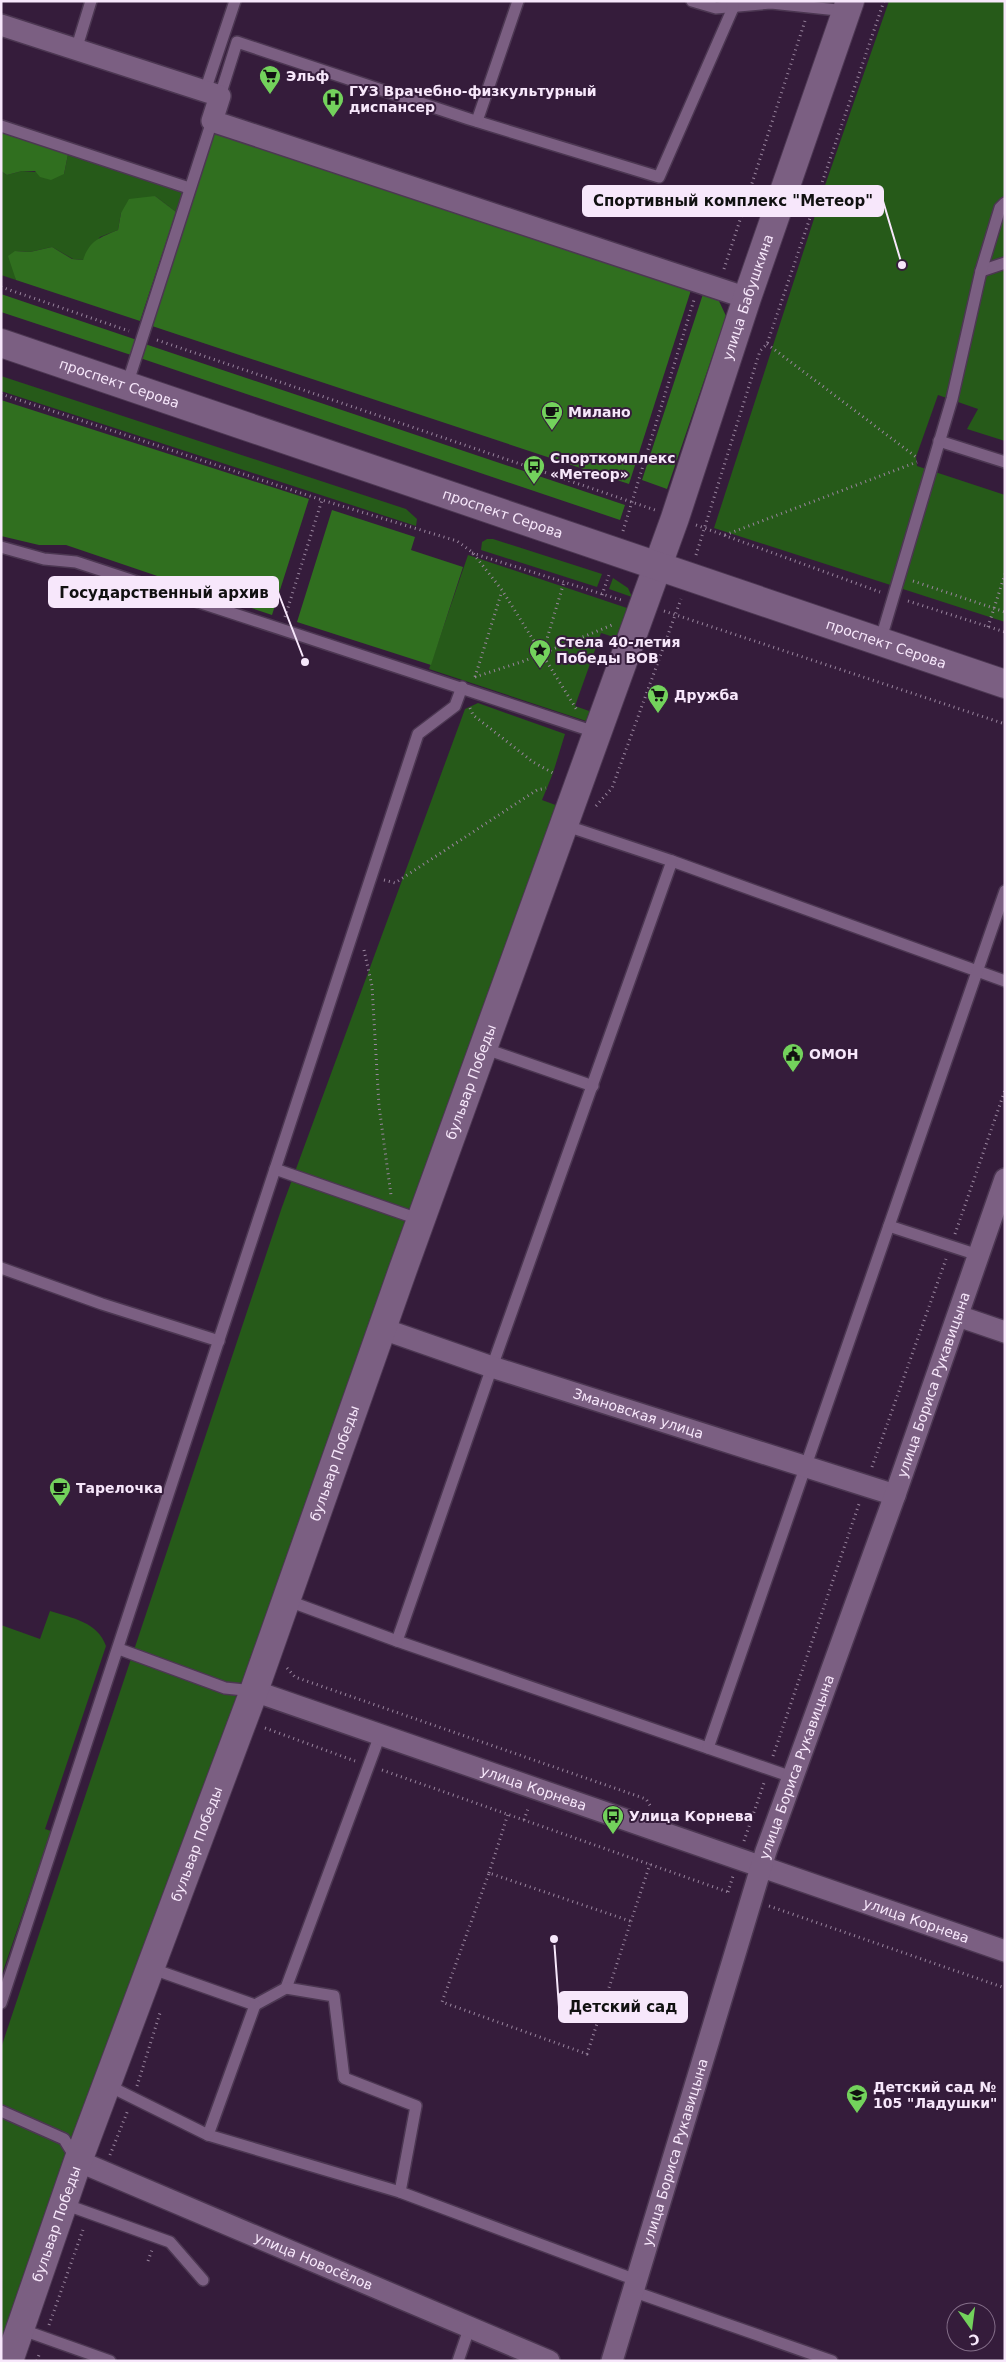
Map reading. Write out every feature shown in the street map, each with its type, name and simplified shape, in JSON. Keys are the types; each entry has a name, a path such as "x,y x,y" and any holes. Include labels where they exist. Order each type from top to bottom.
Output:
{"street":[{"name":"улица Бабушкина","path":"657,564 675,518 747,298 848,6"},
{"path":"1,25 213,93 212,121 747,298"},
{"name":"проспект Серова","path":"1,343 617,550 1005,684"},
{"name":"бульвар Победы","path":"9,2361 78,2161 254,1691 421,1220 564,825 593,731 657,564"},
{"name":"улица Бориса Рукавицына","path":"612,2361 764,1859 895,1495 1005,1179"},
{"path":"958,1316 1005,1332"},
{"name":"Змановская улица","path":"383,1329 492,1367 806,1465 895,1495"},
{"name":"улица Корнева","path":"254,1691 380,1735 764,1859 1005,1951"},
{"name":"улица Новосёлов","path":"78,2161 549,2361"}],"lane":[{"path":"76,50 92,1"},
{"path":"213,93 235,1"},
{"path":"478,121 518,1"},
{"path":"692,1 716,8 732,4 771,2 809,7 848,6"},
{"path":"213,93 237,42 478,121 659,177 732,4"},
{"path":"127,386 212,121"},
{"path":"1,126 190,188"},
{"path":"880,642 952,399 982,271 1000,208 1005,203"},
{"path":"982,271 1005,263"},
{"path":"939,441 1005,462"},
{"path":"1,547 44,559 76,562 593,731"},
{"path":"1,2003 119,1649 418,734 455,706 462,687"},
{"path":"564,825 672,861 1005,981"},
{"path":"397,1641 492,1367 672,861"},
{"path":"708,1748 1005,891"},
{"path":"483,1048 593,1086"},
{"path":"275,1169 421,1220"},
{"path":"889,1226 978,1255"},
{"path":"1,1268 102,1304 220,1340"},
{"path":"286,1600 397,1641 792,1777"},
{"name":"улица Корнева","path":"119,1649 225,1688 254,1691"},
{"path":"286,1988 380,1735"},
{"path":"150,1968 255,2005"},
{"path":"208,2135 255,2005 286,1988 334,1996 344,2078 416,2106 400,2192"},
{"path":"107,2085 208,2135 400,2192 634,2286 832,2361"},
{"path":"1,2111 64,2139 78,2161"},
{"path":"64,2204 170,2242 203,2280"},
{"path":"458,2361 470,2326"},
{"path":"20,2329 110,2361"}],"path":[{"path":"602,595 632,502 809,7"},
{"path":"1,287 632,502 893,596 1005,632"},
{"path":"767,344 916,457"},
{"path":"1,394 322,500 457,541 472,552 502,590 593,731"},
{"path":"724,535 917,462"},
{"path":"281,629 322,500"},
{"path":"472,552 641,607 677,613 1005,724"},
{"path":"988,627 1005,574"},
{"path":"899,576 1005,612"},
{"path":"543,653 564,582"},
{"path":"474,677 502,590"},
{"path":"450,683 474,677 543,653 619,622 641,607"},
{"path":"462,687 473,714 533,762 553,773"},
{"path":"371,877 395,882 537,790 546,788"},
{"path":"357,920 372,986 379,1106 393,1210"},
{"path":"285,1663 288,1671 295,1677 646,1799 654,1813"},
{"path":"262,1727 368,1766 1005,1988"},
{"path":"508,1814 489,1873 442,2002 587,2054 650,1864"},
{"path":"734,1840 764,1859"},
{"path":"489,1873 630,1921"},
{"path":"148,2261 153,2247"}],"green space":[{"path":"889,1 1005,1 1005,441 967,429 978,409 938,395 916,457 917,466 1005,495 1005,622 714,528 822,194"},
{"path":"214,129 691,290 629,484 149,325"},
{"path":"1,132 68,154 64,174 51,180 40,177 35,171 22,171 7,175 1,171"},
{"path":"68,154 183,191 176,212 155,196 121,213 118,230 100,237 83,260 73,259 52,247 30,252 15,251 14,270 16,280 1,275 1,171 7,175 22,171 64,174"},
{"path":"155,196 176,212 140,321 16,280 8,256 15,251 30,252 52,247 72,259 83,260 89,248 96,240 118,230 121,213 129,199"},
{"path":"1,294 137,340 131,355 1,312"},
{"path":"703,294 719,301 726,316 667,489 642,480"},
{"path":"145,344 625,505 620,520 140,358"},
{"path":"1,376 406,509 417,519 416,526 1,391"},
{"path":"1,400 309,499 272,615 66,545 39,545 1,536"},
{"path":"332,510 415,537 411,550 463,567 431,665 297,622"},
{"path":"487,539 493,539 602,574 597,587 481,550 482,542"},
{"path":"468,555 627,608 617,638 601,633 575,706 592,712 589,722 429,669"},
{"path":"613,578 628,588 632,597 609,589"},
{"path":"478,703 565,734 553,773 542,800 561,807 1,2348 1,2048 282,1207 465,709"},
{"path":"50,1611 91,1626 97,1631 106,1646 45,1829 51,1831 1,1977 1,1625 40,1639"}],"place":[{"name":"Эльф","path":"270,95"},
{"name":"ГУЗ Врачебно-физкультурный диспансер","path":"333,118"},
{"name":"Спортивный комплекс \"Метеор\"","path":"902,265"},
{"name":"Милано","path":"552,431"},
{"name":"Спорткомплекс «Метеор»","path":"534,485"},
{"name":"Государственный архив","path":"305,662"},
{"name":"Стела 40-летия Победы ВОВ","path":"540,669"},
{"name":"Дружба","path":"658,714"},
{"name":"ОМОН","path":"793,1073"},
{"name":"Тарелочка","path":"60,1507"},
{"name":"Улица Корнева","path":"613,1835"},
{"name":"Детский сад","path":"554,1939"},
{"name":"Детский сад № 105 \"Ладушки\"","path":"857,2114"}]}
